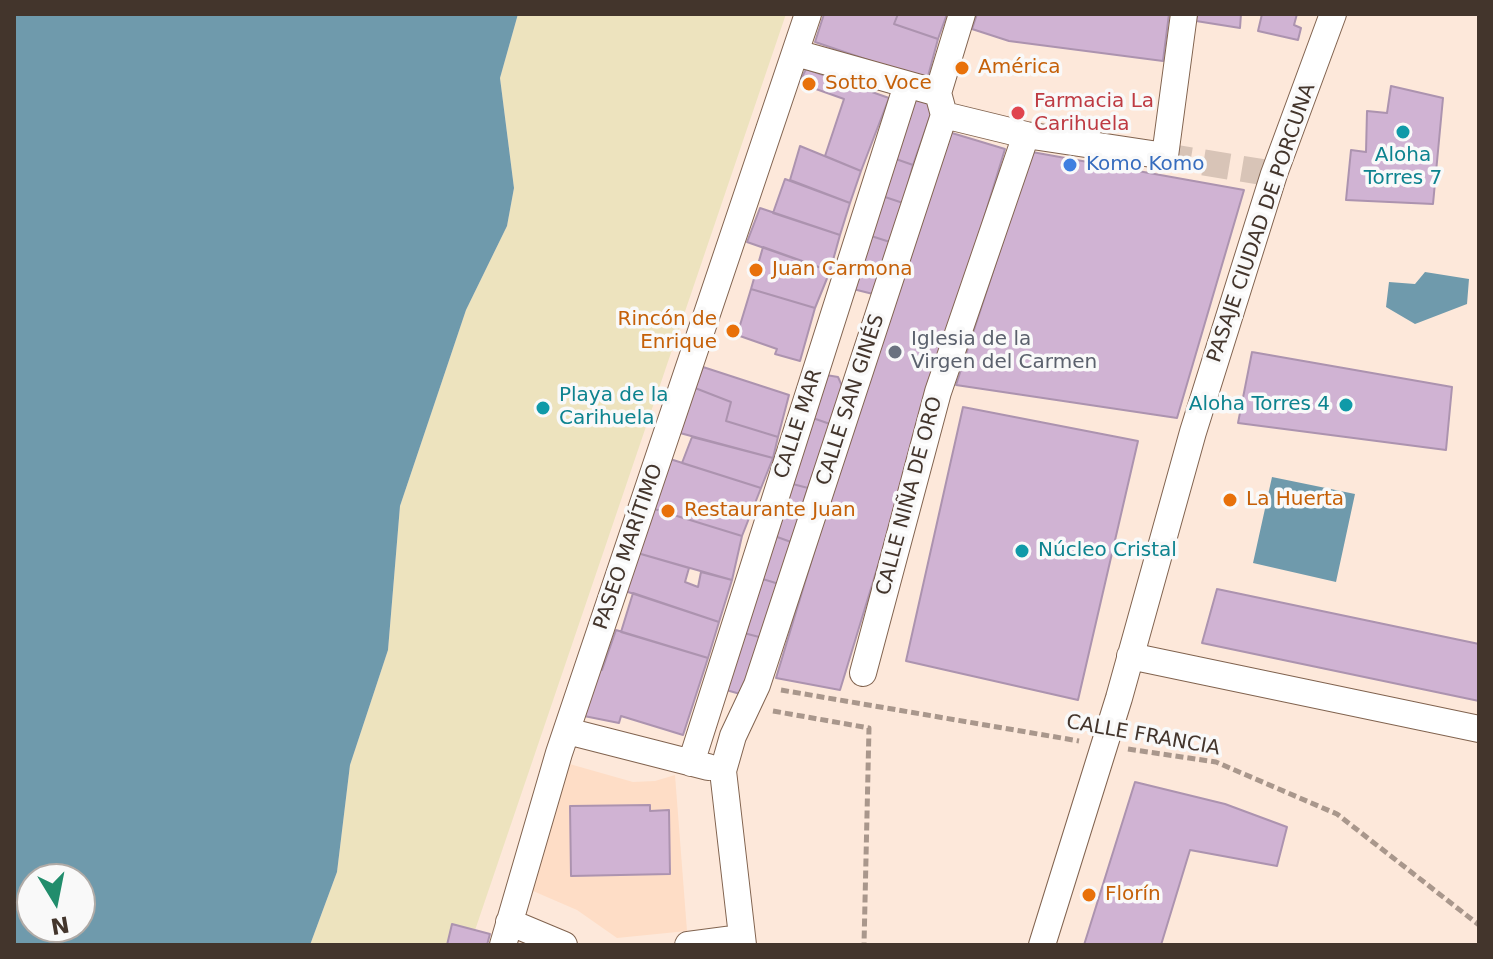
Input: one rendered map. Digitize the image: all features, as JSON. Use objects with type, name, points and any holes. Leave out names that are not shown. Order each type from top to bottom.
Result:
[{"type":"street","name":"PASEO MARÍTIMO","points":[[506,934],[567,731],[808,14]]},
{"type":"street","name":"CALLE SAN GINÉS","points":[[723,771],[752,696],[941,104],[962,14]]},
{"type":"street","points":[[796,53],[907,85],[941,104],[1026,135],[1165,156],[1184,14]]},
{"type":"street","name":"PASAJE CIUDAD DE PORCUNA","points":[[1042,945],[1104,745],[1193,432],[1274,174],[1333,14]]},
{"type":"street","name":"CALLE MAR","points":[[691,763],[907,85]]},
{"type":"street","name":"CALLE NIÑA DE ORO","points":[[863,673],[938,392],[1026,135]]},
{"type":"street","points":[[1130,656],[1479,729]]},
{"type":"street","points":[[567,731],[723,771],[742,941],[688,945]]},
{"type":"street","points":[[506,934],[564,945]]},
{"type":"path","name":"CALLE FRANCIA","points":[[752,696],[1216,762],[1337,814],[1479,925]]},
{"type":"path","points":[[752,696],[869,728],[864,945]]},
{"type":"shaded area","points":[[566,763],[633,782],[655,781],[675,775],[687,931],[617,938],[577,910],[533,891]]},
{"type":"sand","name":"Playa de la Carihuela","points":[[518,14],[786,14],[470,945],[310,945],[337,872],[350,765],[388,650],[400,506],[466,310],[507,226],[514,188],[500,78]]},
{"type":"water","points":[[14,14],[518,14],[500,78],[514,188],[507,226],[466,310],[400,506],[388,650],[350,765],[337,872],[310,945],[14,945]]},
{"type":"water","points":[[1425,272],[1469,279],[1467,304],[1415,324],[1386,307],[1389,282],[1415,284]]},
{"type":"water","points":[[1272,477],[1355,494],[1336,582],[1253,563]]},
{"type":"building","points":[[824,14],[898,14],[894,24],[938,39],[927,80],[815,42]]},
{"type":"building","points":[[898,14],[947,14],[938,39],[894,24]]},
{"type":"building","points":[[977,14],[1169,14],[1163,61],[1009,41],[972,29]]},
{"type":"building","points":[[1197,14],[1241,14],[1240,28],[1196,21]]},
{"type":"building","points":[[1262,14],[1297,14],[1294,25],[1301,28],[1298,40],[1258,31]]},
{"type":"building","points":[[806,69],[889,98],[861,171],[825,156],[844,99],[799,83]]},
{"type":"building","name":"Aloha Torres 7","points":[[1391,86],[1443,98],[1433,204],[1346,200],[1351,150],[1366,152],[1367,111],[1387,113]]},
{"type":"building","points":[[915,99],[934,105],[913,165],[893,158]]},
{"type":"building","points":[[942,130],[1005,149],[840,690],[776,678]]},
{"type":"building","points":[[800,146],[861,171],[850,203],[790,180]]},
{"type":"building","points":[[1032,152],[1244,190],[1177,418],[956,385]]},
{"type":"building","points":[[893,158],[913,165],[903,203],[882,196]]},
{"type":"building","points":[[785,179],[850,203],[840,235],[773,213]]},
{"type":"building","points":[[882,196],[903,203],[890,242],[868,235]]},
{"type":"building","points":[[760,208],[840,235],[830,271],[747,242]]},
{"type":"building","points":[[868,235],[890,242],[873,294],[849,288]]},
{"type":"building","points":[[763,247],[830,271],[815,308],[751,289]]},
{"type":"building","points":[[751,289],[815,308],[800,361],[775,354],[777,349],[737,335]]},
{"type":"building","name":"Aloha Torres 4","points":[[1252,352],[1452,387],[1446,450],[1238,423]]},
{"type":"building","points":[[703,367],[789,395],[778,437],[726,421],[731,402],[695,388]]},
{"type":"building","points":[[826,375],[838,377],[842,386],[830,424],[807,416]]},
{"type":"building","points":[[695,388],[731,402],[726,421],[778,437],[773,458],[680,433]]},
{"type":"building","name":"Núcleo Cristal","points":[[963,407],[1138,441],[1078,700],[906,661]]},
{"type":"building","points":[[807,416],[830,424],[808,488],[785,482]]},
{"type":"building","points":[[692,437],[773,458],[761,488],[682,463]]},
{"type":"building","points":[[670,459],[761,488],[742,536],[651,508]]},
{"type":"building","points":[[785,482],[808,488],[801,509],[779,502]]},
{"type":"building","points":[[779,502],[801,509],[791,542],[769,534]]},
{"type":"building","points":[[651,508],[742,536],[732,580],[634,552]]},
{"type":"building","points":[[769,534],[791,542],[779,584],[756,577]]},
{"type":"building","points":[[634,552],[689,568],[685,582],[698,587],[701,572],[732,580],[719,622],[622,590]]},
{"type":"building","points":[[756,577],[779,584],[763,638],[740,632]]},
{"type":"building","name":"Núcleo Cristal","points":[[1217,589],[1479,644],[1479,701],[1202,643]]},
{"type":"building","points":[[633,593],[719,622],[708,658],[621,632]]},
{"type":"building","points":[[616,630],[708,658],[683,735],[621,716],[619,723],[579,715],[596,668],[602,670]]},
{"type":"building","points":[[740,632],[763,638],[744,695],[726,690]]},
{"type":"building","points":[[1135,782],[1225,804],[1287,827],[1277,866],[1190,850],[1161,945],[1084,945]]},
{"type":"building","points":[[650,805],[650,811],[669,810],[670,874],[571,876],[570,806]]},
{"type":"building","points":[[452,924],[490,934],[487,945],[447,945]]},
{"type":"tunnel","points":[[1165,156],[1274,174]]},
{"type":"place","name":"América","points":[[962,68]]},
{"type":"place","name":"Sotto Voce","points":[[809,84]]},
{"type":"place","name":"Farmacia La Carihuela","points":[[1018,113]]},
{"type":"place","name":"Aloha Torres 7","points":[[1403,132]]},
{"type":"place","name":"Komo Komo","points":[[1070,165]]},
{"type":"place","name":"Juan Carmona","points":[[756,270]]},
{"type":"place","name":"Rincón de Enrique","points":[[733,331]]},
{"type":"place","name":"Iglesia de la Virgen del Carmen","points":[[895,352]]},
{"type":"place","name":"Aloha Torres 4","points":[[1346,405]]},
{"type":"place","name":"Playa de la Carihuela","points":[[543,408]]},
{"type":"place","name":"La Huerta","points":[[1230,500]]},
{"type":"place","name":"Restaurante Juan","points":[[668,511]]},
{"type":"place","name":"Núcleo Cristal","points":[[1022,551]]},
{"type":"place","name":"Florín","points":[[1089,895]]}]
